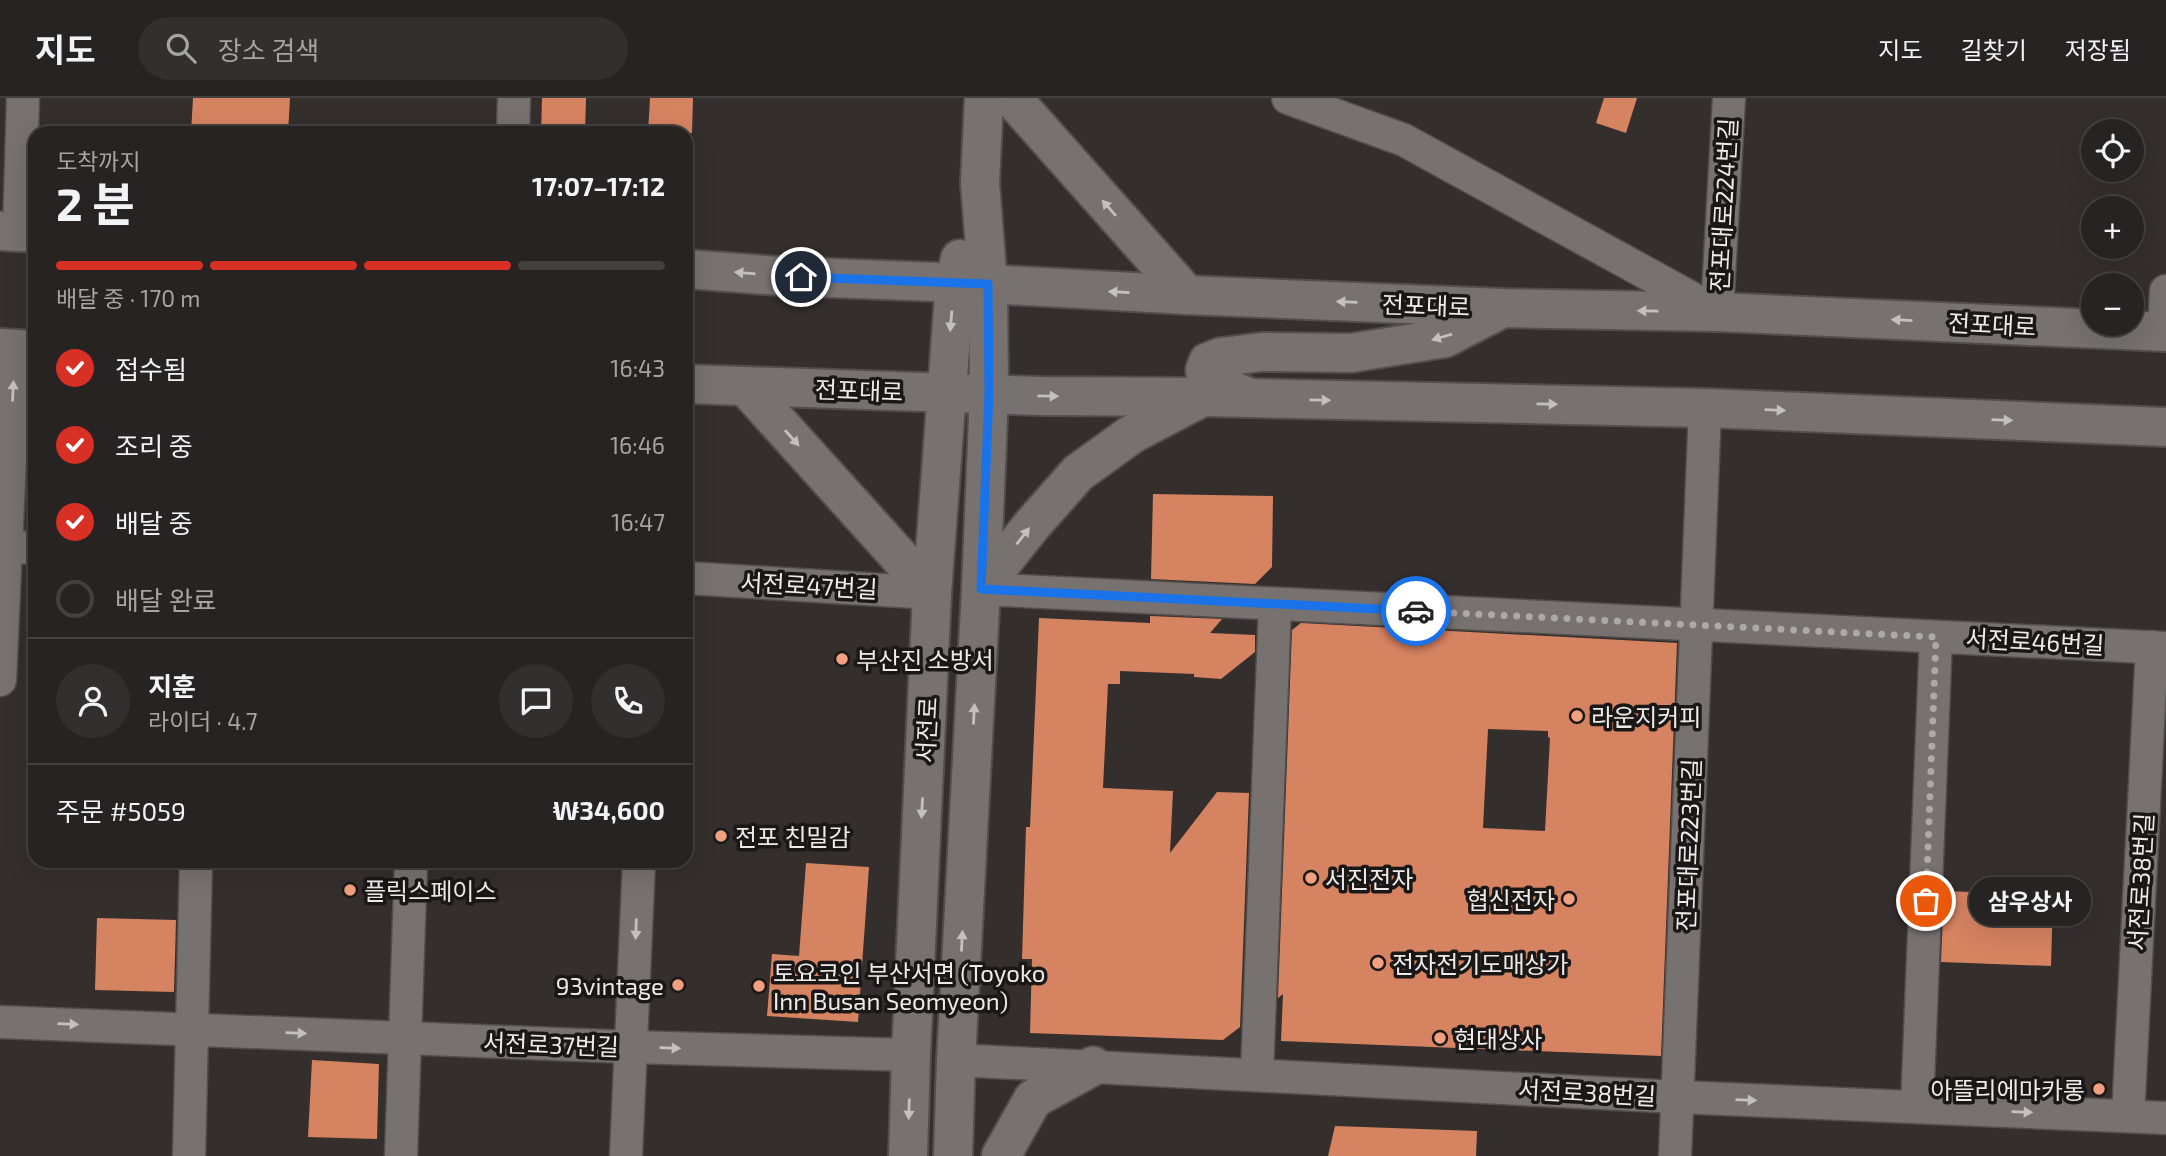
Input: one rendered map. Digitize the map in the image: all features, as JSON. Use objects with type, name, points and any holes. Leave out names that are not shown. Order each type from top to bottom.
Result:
[{"type":"main road","name":"서전로","points":[[908,1156],[932,593],[945,393],[971,283],[984,98]]},
{"type":"main road","points":[[1012,98],[1187,296]]},
{"type":"main road","name":"전포대로","points":[[693,268],[856,280],[971,283],[1187,296],[1503,308],[1717,312],[2165,332]]},
{"type":"main road","name":"서전로","points":[[953,1156],[989,393],[971,283]]},
{"type":"main road","points":[[1252,398],[1208,380],[1205,370],[1208,362],[1220,357],[1262,352],[1351,353],[1446,338],[1503,308]]},
{"type":"main road","name":"전포대로","points":[[693,384],[1041,396],[1705,408],[2166,427]]},
{"type":"main road","points":[[746,387],[932,593]]},
{"type":"main road","points":[[981,589],[1078,473],[1132,434],[1204,397]]},
{"type":"main road","points":[[1001,1156],[1033,1099],[1093,1066]]},
{"type":"street","points":[[18,232],[23,98]]},
{"type":"street","points":[[513,126],[514,98]]},
{"type":"street","points":[[1289,98],[1404,140],[1717,312]]},
{"type":"street","name":"전포대로224번길","points":[[1717,312],[1729,98]]},
{"type":"street","points":[[2165,332],[2166,291]]},
{"type":"street","points":[[0,680],[14,547],[17,349]]},
{"type":"street","name":"전포대로223번길","points":[[1675,1156],[1705,408]]},
{"type":"street","name":"서전로47번길","points":[[693,578],[932,593]]},
{"type":"street","name":"서전로46번길","points":[[981,589],[2159,647]]},
{"type":"street","points":[[1257,1074],[1275,605]]},
{"type":"street","points":[[1917,1107],[1936,637]]},
{"type":"street","name":"서전로38번길","points":[[2128,1116],[2159,647]]},
{"type":"street","points":[[189,1156],[196,868]]},
{"type":"street","points":[[401,1156],[411,868]]},
{"type":"street","points":[[626,1156],[639,868]]},
{"type":"street","name":"서전로37번길","points":[[0,1021],[631,1047],[911,1055]]},
{"type":"street","name":"서전로38번길","points":[[956,1060],[1678,1097],[2166,1118]]},
{"type":"building","points":[[193,98],[290,98],[288,126],[191,126]]},
{"type":"building","points":[[542,98],[586,98],[585,126],[541,126]]},
{"type":"building","points":[[650,98],[693,98],[692,126],[648,126]]},
{"type":"building","points":[[1604,98],[1637,98],[1626,133],[1596,123]]},
{"type":"building","points":[[1153,494],[1273,496],[1272,567],[1255,584],[1151,579]]},
{"type":"building","points":[[1150,616],[1222,619],[1210,633],[1255,635],[1255,652],[1221,679],[1194,677],[1194,674],[1120,671],[1120,684],[1108,684],[1103,788],[1173,791],[1170,853],[1217,792],[1249,793],[1240,1027],[1223,1040],[1030,1033],[1032,959],[1022,959],[1026,827],[1030,827],[1039,618],[1150,623]]},
{"type":"building","points":[[1301,623],[1677,643],[1661,1056],[1281,1041],[1283,994],[1278,998],[1292,630]],"holes":[[[1488,729],[1548,731],[1550,738],[1545,831],[1483,828]]]},
{"type":"building","points":[[806,863],[869,867],[858,1022],[767,1016],[772,954],[799,956]]},
{"type":"building","points":[[1944,891],[2053,895],[2051,966],[1941,962]]},
{"type":"building","points":[[97,918],[176,920],[174,992],[95,990]]},
{"type":"building","points":[[312,1060],[379,1064],[377,1139],[308,1137]]},
{"type":"building","points":[[1335,1126],[1477,1131],[1476,1156],[1328,1156]]},
{"type":"way so far","points":[[1416,611],[1936,637],[1926,901]]},
{"type":"place","name":"부산진 소방서","points":[[842,659]]},
{"type":"place","name":"라운지커피","points":[[1577,716]]},
{"type":"place","name":"전포 친밀감","points":[[721,836]]},
{"type":"place","name":"서진전자","points":[[1311,878]]},
{"type":"place","name":"플릭스페이스","points":[[350,890]]},
{"type":"place","name":"협신전자","points":[[1569,899]]},
{"type":"place","name":"삼우상사","points":[[1926,901]]},
{"type":"place","name":"전자전기도매상가","points":[[1378,963]]},
{"type":"place","name":"93vintage","points":[[678,985]]},
{"type":"place","name":"토요코인 부산서면 (Toyoko Inn Busan Seomyeon)","points":[[759,986]]},
{"type":"place","name":"현대상사","points":[[1440,1038]]},
{"type":"place","name":"아뜰리에마카롱","points":[[2099,1089]]},
{"type":"route","points":[[801,277],[988,284],[989,393],[981,589],[1416,611]]}]
